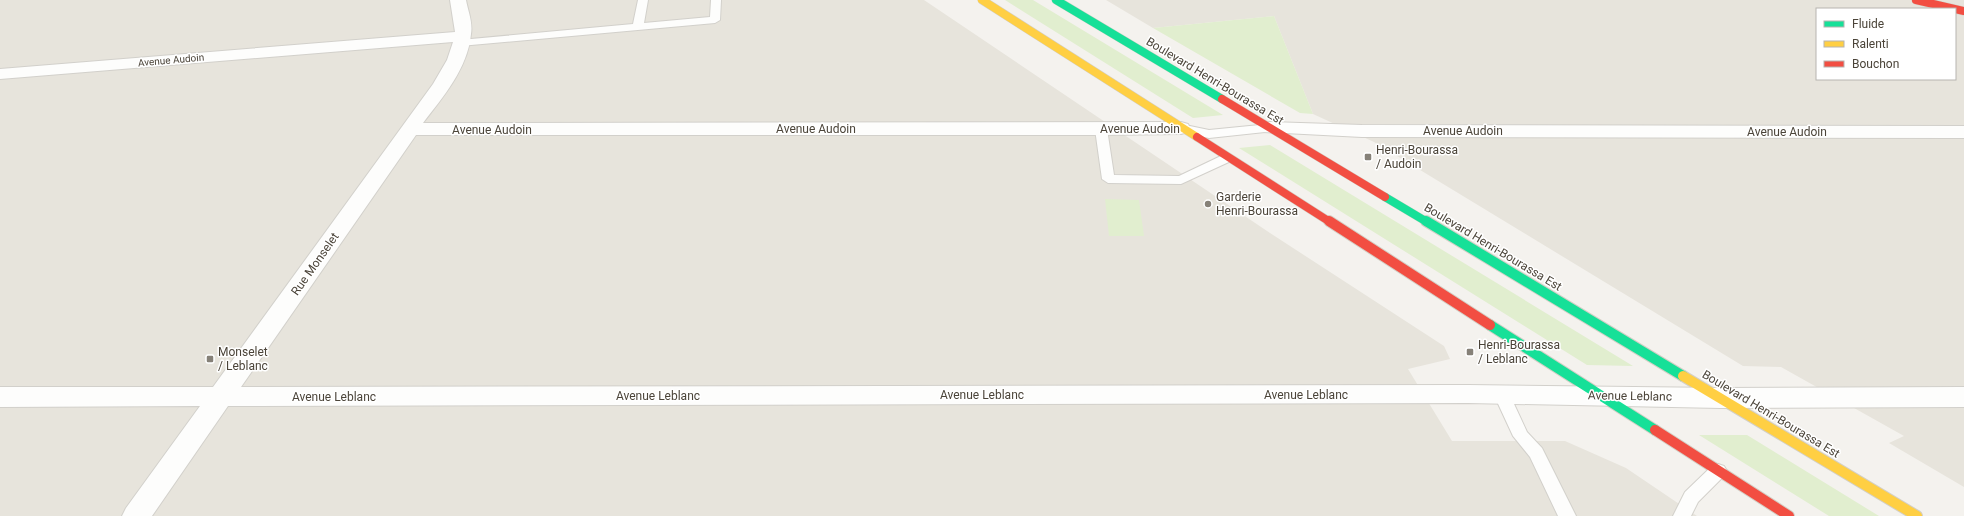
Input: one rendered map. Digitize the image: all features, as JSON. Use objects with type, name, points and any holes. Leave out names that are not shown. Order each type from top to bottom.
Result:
[{"type":"main road","points":[[982,0],[1789,516]]},
{"type":"main road","name":"Boulevard Henri-Bourassa Est","points":[[1056,0],[1917,516]]},
{"type":"main road","points":[[1916,0],[1951,8]]},
{"type":"street","name":"Rue Monselet","points":[[136,516],[449,72],[458,53],[461,39],[458,0]]},
{"type":"street","name":"Avenue Audoin","points":[[0,74],[461,39]]},
{"type":"street","name":"Avenue Audoin","points":[[410,129],[1181,128]]},
{"type":"street","name":"Avenue Audoin","points":[[1270,128],[1362,131],[1964,132]]},
{"type":"street","name":"Avenue Leblanc","points":[[0,397],[1502,395],[1721,398],[1964,397]]},
{"type":"lane","points":[[638,27],[643,0]]},
{"type":"lane","points":[[461,39],[638,27],[715,20],[716,0]]},
{"type":"lane","name":"Avenue Audoin","points":[[1181,128],[1209,134],[1270,128]]},
{"type":"lane","points":[[1101,129],[1108,179],[1181,180],[1227,158]]},
{"type":"lane","points":[[1502,395],[1521,436],[1536,453],[1567,516]]},
{"type":"lane","points":[[1682,516],[1691,498],[1718,471]]},
{"type":"shaded area","points":[[0,0],[924,0],[1270,233],[1444,346],[1450,359],[1408,369],[1452,441],[1565,441],[1626,468],[1697,516],[0,516]]},
{"type":"shaded area","points":[[1106,0],[1964,0],[1964,487],[1889,443],[1904,436],[1781,367],[1743,366],[1374,142],[1313,114],[1274,16],[1153,28]]},
{"type":"green space","points":[[1005,0],[1033,0],[1223,115],[1193,118]]},
{"type":"green space","points":[[1274,16],[1313,114],[1300,113],[1153,28]]},
{"type":"green space","points":[[1270,145],[1633,366],[1587,365],[1239,148]]},
{"type":"green space","points":[[1105,199],[1139,200],[1144,236],[1109,236]]},
{"type":"green space","points":[[1699,435],[1747,435],[1879,516],[1829,516]]},
{"type":"traffic: fast","points":[[1056,0],[1222,99]]},
{"type":"traffic: fast","points":[[1385,197],[1683,376]]},
{"type":"traffic: fast","points":[[1490,325],[1655,430]]},
{"type":"traffic: slow","points":[[982,0],[1197,137]]},
{"type":"traffic: slow","points":[[1683,376],[1917,516]]},
{"type":"traffic: jam","points":[[1916,0],[1951,8]]},
{"type":"traffic: jam","points":[[1956,9],[1964,11]]},
{"type":"traffic: jam","points":[[1222,99],[1385,197]]},
{"type":"traffic: jam","points":[[1197,137],[1490,325]]},
{"type":"traffic: jam","points":[[1655,430],[1789,516]]},
{"type":"place","name":"Henri-Bourassa / Audoin","points":[[1368,157]]},
{"type":"place","name":"Garderie Henri-Bourassa","points":[[1208,204]]},
{"type":"place","name":"Henri-Bourassa / Leblanc","points":[[1470,352]]},
{"type":"place","name":"Monselet / Leblanc","points":[[210,359]]}]
